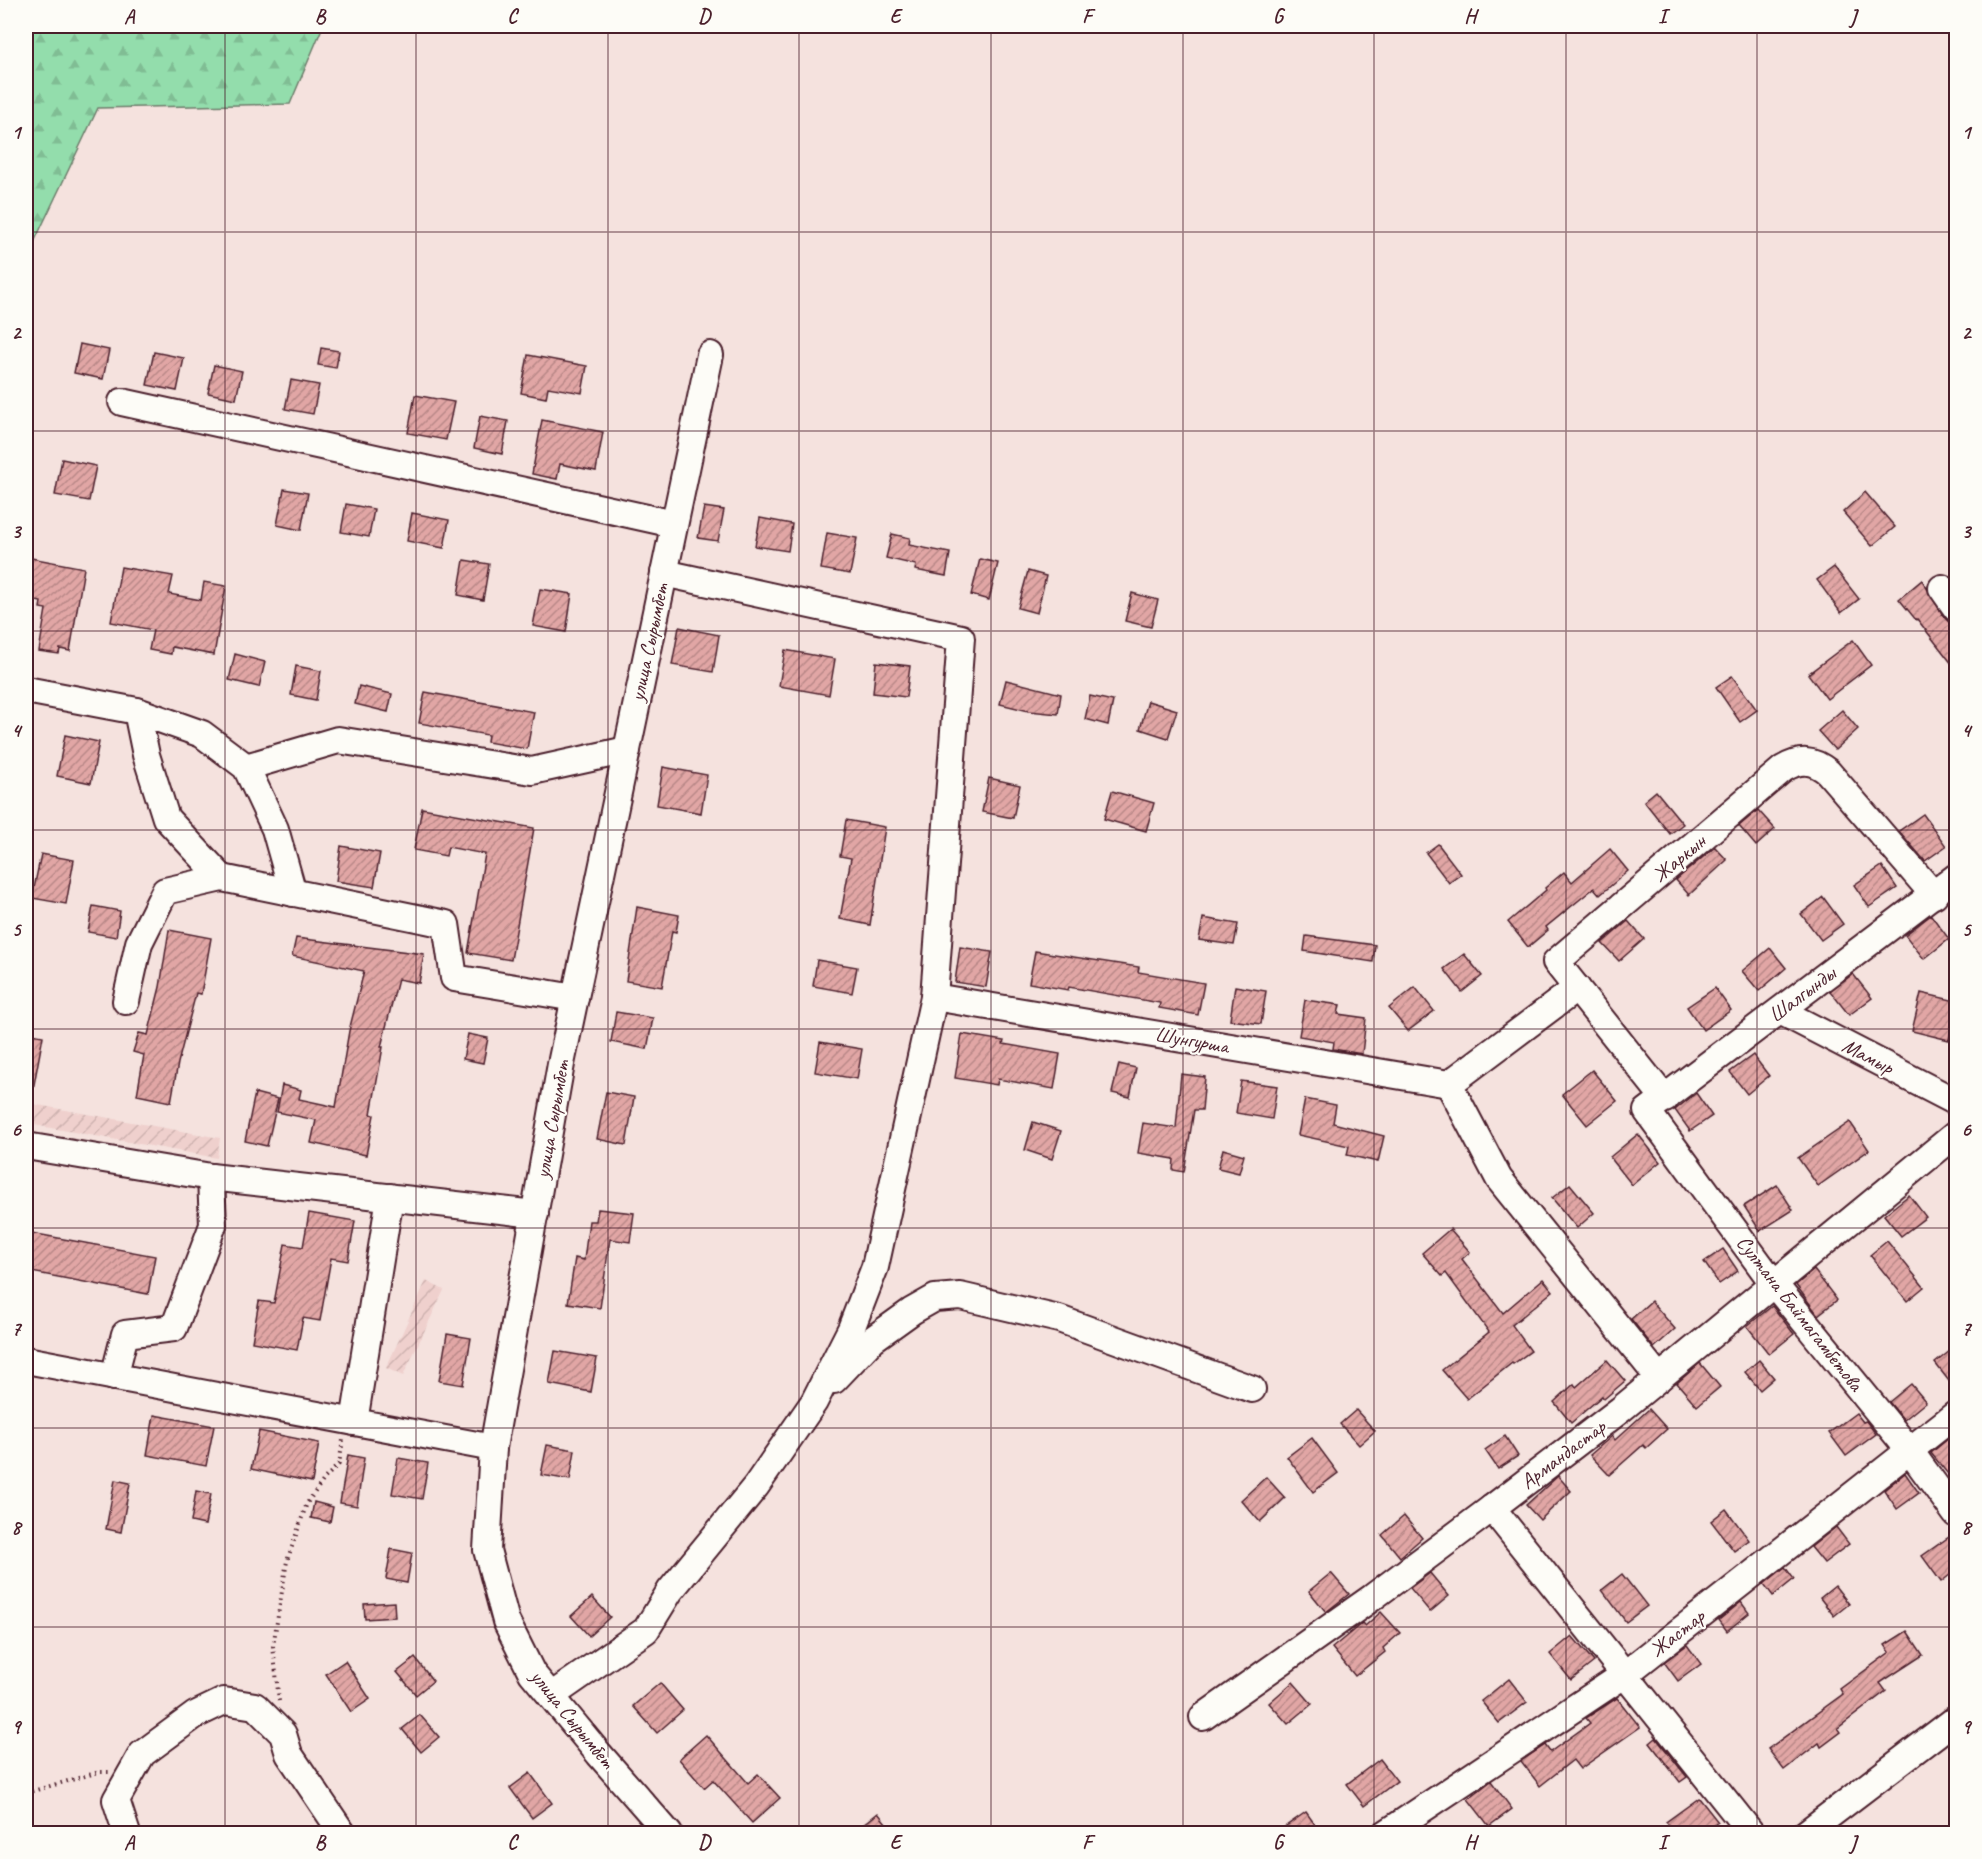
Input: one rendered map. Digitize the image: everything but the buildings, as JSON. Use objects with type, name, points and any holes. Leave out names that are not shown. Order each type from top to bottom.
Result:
[{"type":"street","name":"улица Сырымбет","points":[[669,1833],[532,1673],[506,1621],[487,1550],[493,1448],[561,1064],[710,355]]},
{"type":"street","points":[[122,402],[674,524]]},
{"type":"street","points":[[551,1696],[645,1630],[670,1592],[756,1486],[814,1402],[851,1329],[875,1267],[934,996],[961,638],[664,573]]},
{"type":"street","points":[[26,690],[137,711],[202,734],[246,767],[275,829],[293,893]]},
{"type":"street","points":[[137,711],[146,755],[166,818],[222,878]]},
{"type":"street","points":[[246,767],[338,740],[532,771],[627,750]]},
{"type":"street","name":"Жаркын","points":[[1556,962],[1783,769],[1805,760],[1818,764],[1828,772],[1934,895]]},
{"type":"street","name":"Шалгынды","points":[[1656,1105],[1956,877]]},
{"type":"street","points":[[126,1001],[139,943],[165,891],[222,878],[446,924],[454,978],[575,998]]},
{"type":"street","name":"Султана Баймагамбетова","points":[[1556,962],[1577,988],[1774,1284],[1910,1451],[1956,1514]]},
{"type":"street","points":[[1577,988],[1449,1084],[1499,1179],[1659,1378]]},
{"type":"street","name":"Шунгурша","points":[[934,996],[1449,1084]]},
{"type":"street","name":"Мамыр","points":[[1780,1011],[1956,1102]]},
{"type":"street","name":"Армандастар","points":[[1203,1718],[1373,1597],[1492,1508],[1659,1378],[1956,1134]]},
{"type":"street","points":[[26,1146],[211,1177],[535,1214]]},
{"type":"street","points":[[114,1377],[125,1334],[174,1328],[213,1225],[211,1177]]},
{"type":"street","points":[[351,1421],[390,1197]]},
{"type":"street","points":[[814,1402],[873,1339],[935,1298],[960,1296],[1059,1319],[1252,1389]]},
{"type":"street","points":[[26,1360],[493,1448]]},
{"type":"street","name":"Жастар","points":[[1385,1833],[1624,1675],[1956,1414]]},
{"type":"street","points":[[1492,1508],[1752,1833]]},
{"type":"street","points":[[127,1833],[116,1800],[142,1754],[195,1715],[224,1701],[255,1706],[283,1734],[289,1754],[343,1833]]},
{"type":"street","points":[[1817,1830],[1956,1719]]},
{"type":"path","points":[[283,1734],[273,1646],[287,1561],[307,1503],[325,1478],[339,1464],[351,1421]]},
{"type":"path","points":[[26,1793],[99,1772],[131,1772]]},
{"type":"shaded area","points":[[32,1104],[220,1138],[217,1158],[29,1124]]},
{"type":"shaded area","points":[[426,1281],[444,1290],[403,1376],[386,1368]]},
{"type":"green space","points":[[26,26],[323,26],[290,104],[98,108],[26,259]]}]
